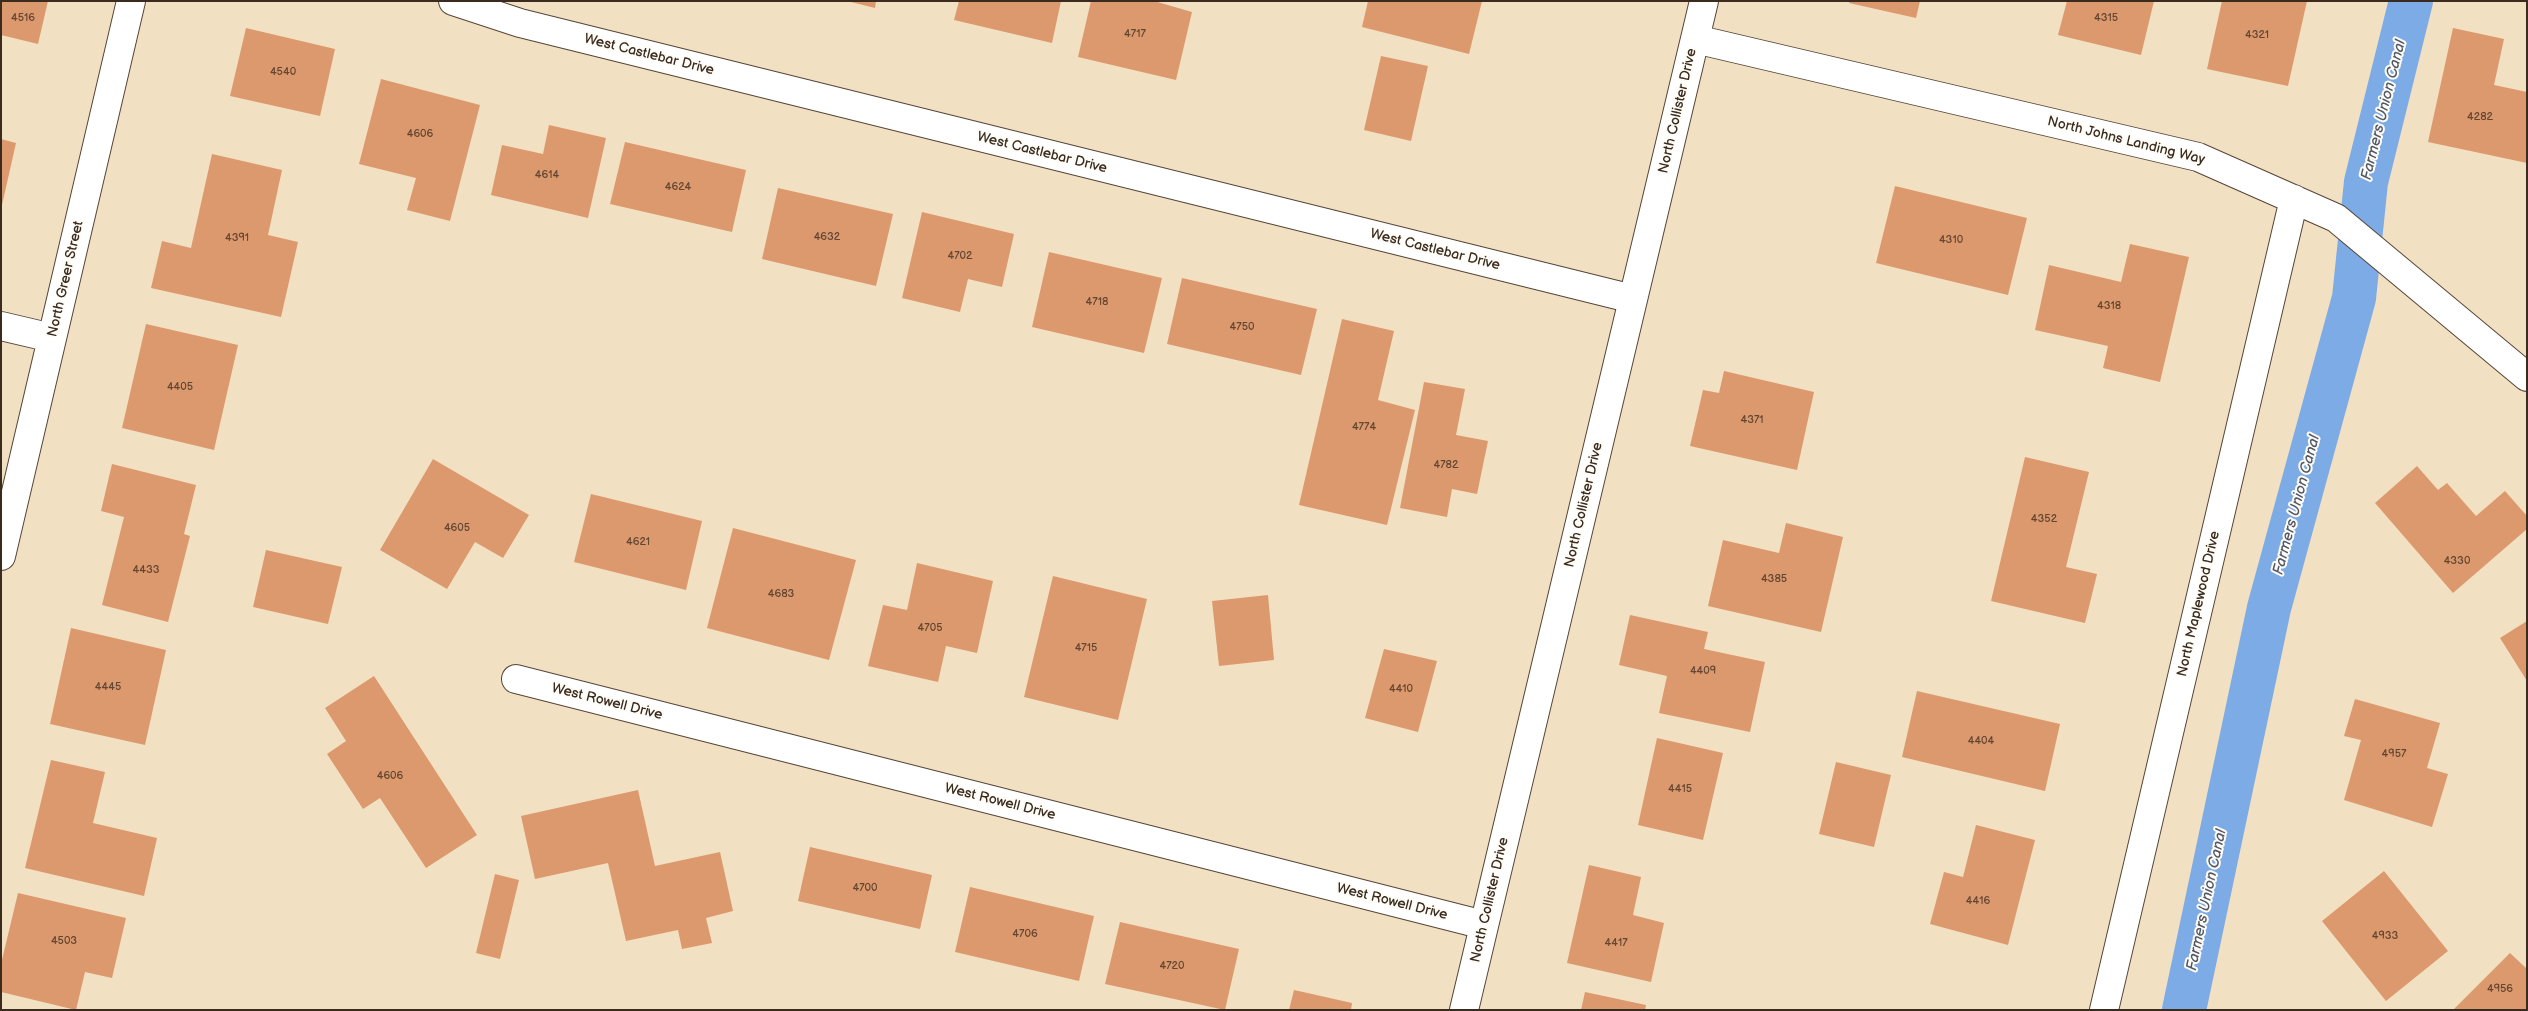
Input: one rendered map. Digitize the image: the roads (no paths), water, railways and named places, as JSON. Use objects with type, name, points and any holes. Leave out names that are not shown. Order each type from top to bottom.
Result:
[{"type":"street","name":"North Greer Street","points":[[1,556],[131,1]]},
{"type":"street","name":"West Castlebar Drive","points":[[453,1],[520,23],[1633,299]]},
{"type":"street","name":"North Collister Drive","points":[[1464,1010],[1704,1]]},
{"type":"street","name":"North Johns Landing Way","points":[[1695,39],[2198,157],[2336,218],[2388,259],[2527,376]]},
{"type":"street","name":"North Maplewood Drive","points":[[2104,1010],[2294,199]]},
{"type":"street","points":[[1,326],[52,338]]},
{"type":"street","name":"West Rowell Drive","points":[[516,679],[1484,925]]},
{"type":"waterway","name":"Farmers Union Canal","points":[[2184,1010],[2269,608],[2354,298],[2366,182],[2411,1]]}]
